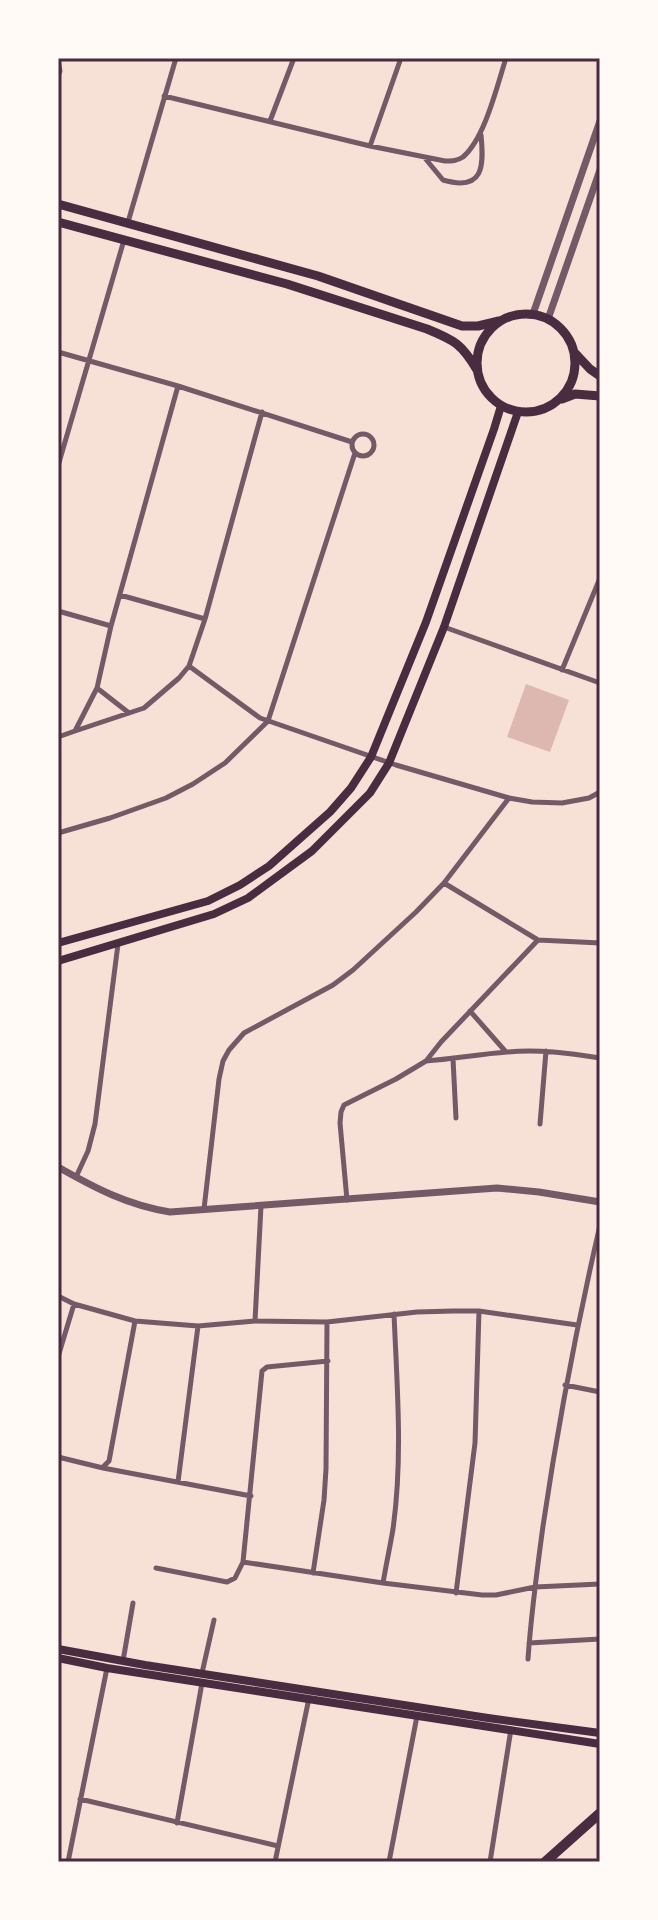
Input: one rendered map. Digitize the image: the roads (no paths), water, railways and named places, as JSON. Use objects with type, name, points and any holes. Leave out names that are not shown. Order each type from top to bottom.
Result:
[{"type":"highway","points":[[58,204],[318,276],[462,326],[478,326],[516,314],[533,314],[548,319],[562,329],[574,352],[574,375],[559,400]]},
{"type":"highway","points":[[58,222],[287,284],[449,338],[465,350],[493,400],[518,412],[540,411],[575,394],[600,396]]},
{"type":"highway","points":[[477,370],[481,342],[499,321]]},
{"type":"highway","points":[[574,352],[600,376]]},
{"type":"highway","points":[[545,1862],[597,1816]]},
{"type":"main road","points":[[58,943],[208,901],[240,885],[269,866],[330,812],[351,788],[371,757],[426,622],[501,406]]},
{"type":"main road","points":[[58,961],[214,914],[248,898],[312,851],[370,793],[389,763],[444,627],[518,412]]},
{"type":"main road","points":[[494,429],[505,428],[510,434]]},
{"type":"main road","points":[[58,1649],[108,1664],[122,1662],[202,1678]]},
{"type":"main road","points":[[58,1658],[512,1725],[544,1725],[600,1733]]},
{"type":"main road","points":[[512,1725],[543,1735],[600,1744]]},
{"type":"main road","points":[[543,1735],[544,1725]]},
{"type":"street","points":[[128,222],[176,58]]},
{"type":"street","points":[[270,121],[294,58]]},
{"type":"street","points":[[370,146],[401,58]]},
{"type":"street","points":[[164,96],[370,146],[454,161],[462,157],[481,134],[506,58]]},
{"type":"street","points":[[58,61],[58,77]]},
{"type":"street","points":[[533,314],[600,121]]},
{"type":"street","points":[[424,157],[443,180],[462,184],[481,171],[481,134]]},
{"type":"street","points":[[548,319],[600,170]]},
{"type":"street","points":[[58,466],[61,443],[124,240]]},
{"type":"street","points":[[542,287],[548,293],[557,294]]},
{"type":"street","points":[[58,352],[178,386],[352,442]]},
{"type":"street","points":[[75,731],[97,688],[111,626],[178,386]]},
{"type":"street","points":[[58,737],[144,708],[189,666],[262,412]]},
{"type":"street","points":[[361,433],[373,439],[373,448],[368,455],[358,455],[352,450],[352,442],[361,433]]},
{"type":"street","points":[[58,833],[166,798],[193,784],[225,763],[268,721],[355,453]]},
{"type":"street","points":[[562,670],[600,578]]},
{"type":"street","points":[[120,595],[205,619]]},
{"type":"street","points":[[58,611],[111,626]]},
{"type":"street","points":[[444,627],[600,683]]},
{"type":"street","points":[[189,666],[251,713],[389,763],[532,802],[562,803],[589,798],[600,792]]},
{"type":"street","points":[[97,688],[130,714]]},
{"type":"street","points":[[204,1209],[219,1079],[229,1050],[244,1033],[333,985],[353,970],[444,883],[509,798]]},
{"type":"street","points":[[444,883],[538,940],[600,943]]},
{"type":"street","points":[[347,1200],[340,1123],[344,1105],[426,1061],[538,940]]},
{"type":"street","points":[[76,1177],[88,1151],[95,1124],[118,944]]},
{"type":"street","points":[[470,1011],[506,1052]]},
{"type":"street","points":[[426,1061],[546,1051],[600,1058]]},
{"type":"street","points":[[540,1124],[546,1051]]},
{"type":"street","points":[[453,1059],[456,1118]]},
{"type":"street","points":[[58,1167],[94,1188],[145,1208],[170,1212],[497,1188],[600,1202]]},
{"type":"street","points":[[255,1321],[261,1206]]},
{"type":"street","points":[[528,1659],[556,1436],[600,1225]]},
{"type":"street","points":[[58,1296],[74,1304],[135,1321],[198,1326],[255,1321],[327,1322],[417,1312],[479,1311],[577,1325]]},
{"type":"street","points":[[58,1357],[74,1304]]},
{"type":"street","points":[[456,1593],[475,1443],[479,1311]]},
{"type":"street","points":[[383,1583],[397,1484],[394,1314]]},
{"type":"street","points":[[103,1468],[109,1461],[135,1321]]},
{"type":"street","points":[[313,1573],[326,1469],[327,1322]]},
{"type":"street","points":[[178,1482],[198,1326]]},
{"type":"street","points":[[156,1568],[227,1582],[235,1578],[243,1562],[262,1374],[267,1367],[328,1361]]},
{"type":"street","points":[[565,1385],[600,1392]]},
{"type":"street","points":[[58,1457],[251,1496]]},
{"type":"street","points":[[243,1562],[456,1593],[496,1595],[535,1587],[600,1584]]},
{"type":"street","points":[[122,1662],[133,1603]]},
{"type":"street","points":[[177,1823],[214,1620]]},
{"type":"street","points":[[529,1643],[600,1639]]},
{"type":"street","points":[[68,1862],[108,1664]]},
{"type":"street","points":[[275,1862],[310,1695]]},
{"type":"street","points":[[389,1862],[418,1711]]},
{"type":"street","points":[[490,1862],[512,1725]]},
{"type":"street","points":[[80,1799],[278,1846]]}]
